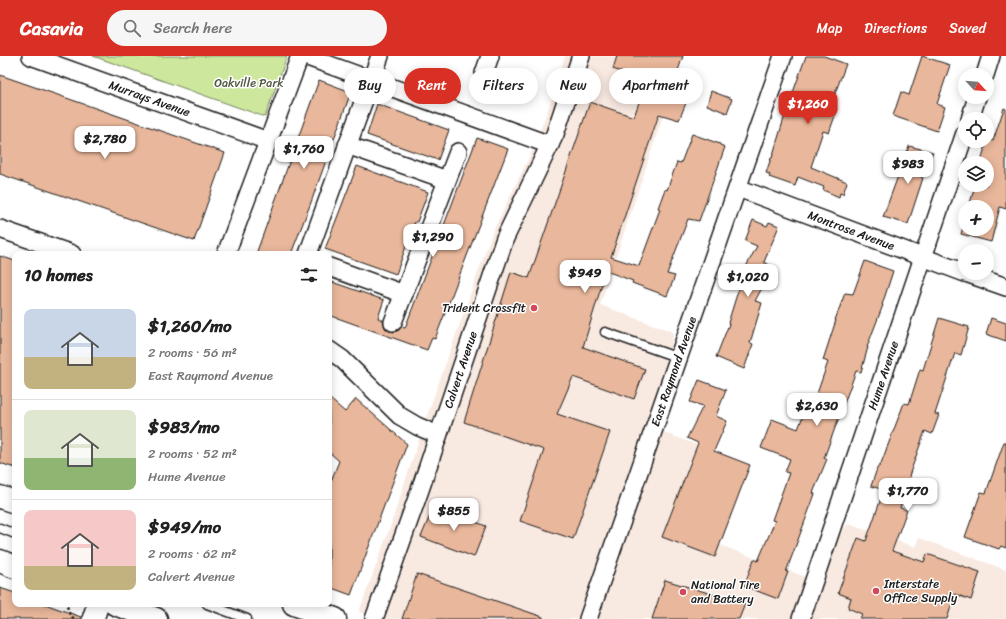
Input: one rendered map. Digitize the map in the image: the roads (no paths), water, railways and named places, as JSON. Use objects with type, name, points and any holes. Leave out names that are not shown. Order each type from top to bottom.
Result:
[{"type":"highway","points":[[0,497],[12,501]]},
{"type":"highway","points":[[0,561],[12,566]]},
{"type":"highway","points":[[124,607],[156,619]]},
{"type":"highway","points":[[302,607],[336,619]]},
{"type":"street","name":"Murrays Avenue","points":[[31,56],[268,141]]},
{"type":"street","points":[[227,251],[300,56]]},
{"type":"street","points":[[305,56],[344,70]]},
{"type":"street","points":[[376,68],[380,56]]},
{"type":"street","points":[[486,68],[490,56]]},
{"type":"street","name":"Calvert Avenue","points":[[374,619],[505,238],[550,145],[581,56]]},
{"type":"street","name":"East Raymond Avenue","points":[[588,619],[783,56]]},
{"type":"street","points":[[987,68],[991,56]]},
{"type":"street","points":[[396,89],[550,145]]},
{"type":"street","points":[[309,251],[363,104]]},
{"type":"street","points":[[348,145],[447,180]]},
{"type":"street","name":"Hume Avenue","points":[[801,619],[960,148]]},
{"type":"street","points":[[393,322],[458,152]]},
{"type":"street","name":"Montrose Avenue","points":[[738,188],[958,270]]},
{"type":"street","points":[[0,229],[63,251]]},
{"type":"street","points":[[332,268],[404,294]]},
{"type":"street","name":"Montrose Avenue","points":[[984,280],[1006,288]]},
{"type":"street","points":[[332,352],[342,359],[400,416],[417,426],[438,435]]},
{"type":"street","points":[[92,619],[97,607]]},
{"type":"lane","points":[[604,332],[678,358]]},
{"type":"lane","points":[[0,528],[12,533]]},
{"type":"lane","points":[[215,607],[247,619]]},
{"type":"place","name":"Trident Crossfit","points":[[534,308]]},
{"type":"place","name":"Interstate Office Supply","points":[[876,591]]},
{"type":"place","name":"National Tire and Battery","points":[[683,592]]},
{"type":"park label","name":"Oakville Park","points":[[249,83]]}]
